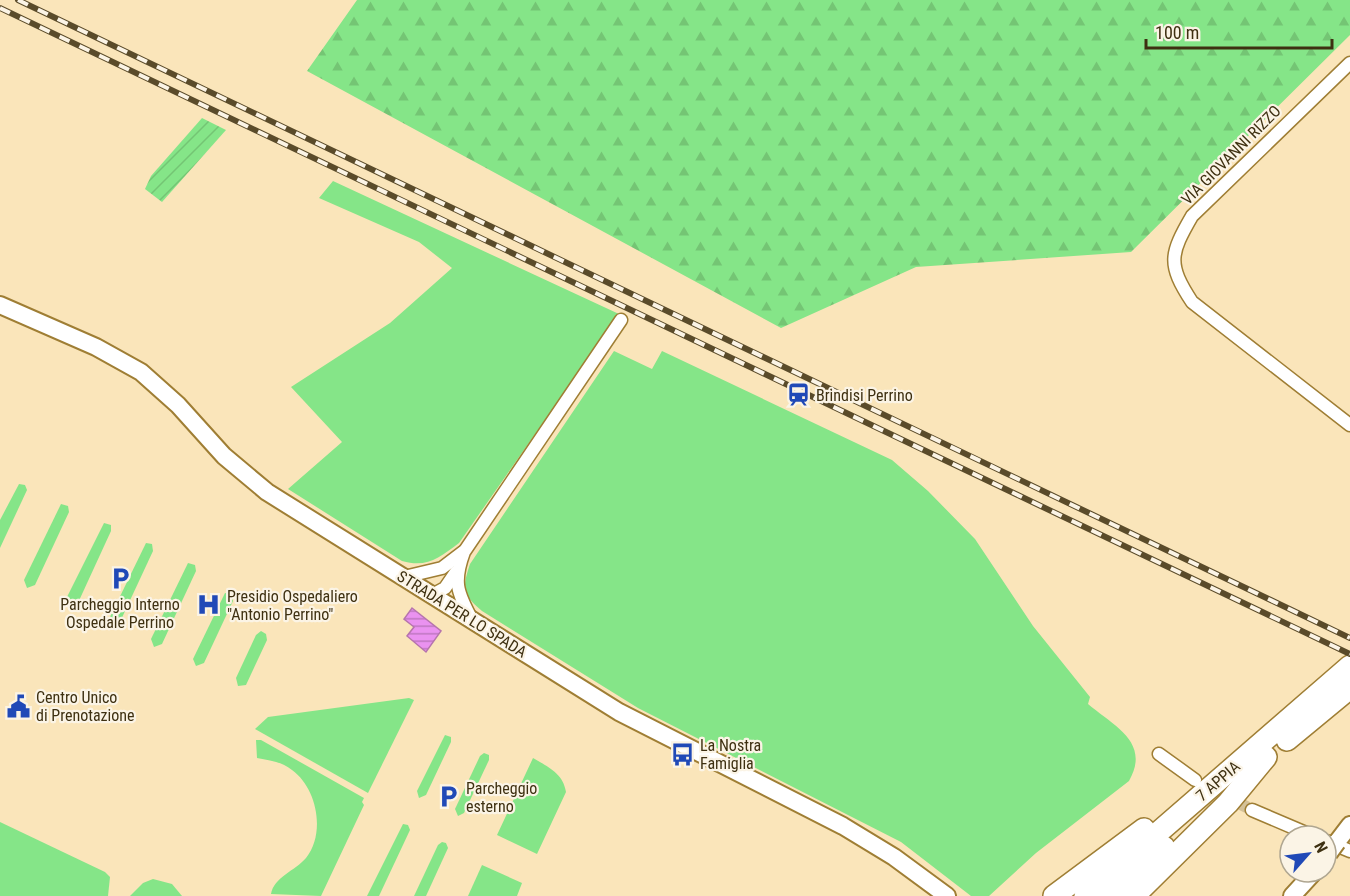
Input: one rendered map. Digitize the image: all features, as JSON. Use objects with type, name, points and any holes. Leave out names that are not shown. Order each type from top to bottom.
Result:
[{"type":"highway","points":[[1108,896],[1348,675]]},
{"type":"highway","points":[[1054,896],[1072,880],[1157,819],[1209,775],[1261,753]]},
{"type":"highway","points":[[1134,896],[1228,803],[1261,753]]},
{"type":"highway","name":"7 APPIA","points":[[1085,896],[1261,753]]},
{"type":"street","name":"VIA GIOVANNI RIZZO","points":[[1350,63],[1192,216],[1175,245],[1176,278],[1192,302],[1350,425]]},
{"type":"street","name":"STRADA PER LO SPADA","points":[[0,305],[96,347],[141,372],[171,399],[244,475],[619,712],[843,826],[894,857],[947,896]]},
{"type":"street","points":[[432,595],[445,588],[456,572],[464,552],[621,320]]},
{"type":"street","points":[[404,578],[442,568],[464,552]]},
{"type":"street","points":[[432,595],[442,568]]},
{"type":"street","points":[[456,572],[461,601],[472,620]]},
{"type":"street","points":[[1159,754],[1195,780]]},
{"type":"street","points":[[1252,810],[1285,824]]},
{"type":"street","points":[[1338,843],[1350,825]]},
{"type":"street","points":[[1292,896],[1303,884]]},
{"type":"green space","points":[[357,0],[1350,0],[1350,35],[1131,252],[916,267],[781,328],[307,71]]},
{"type":"green space","points":[[202,118],[226,130],[162,202],[145,189],[151,176]]},
{"type":"green space","points":[[333,181],[619,314],[459,543],[439,557],[426,562],[402,561],[288,489],[342,442],[291,387],[390,323],[452,268],[419,242],[319,198]]},
{"type":"green space","points":[[614,351],[652,369],[662,351],[892,460],[928,491],[975,539],[1033,626],[1090,697],[1088,704],[1127,736],[1136,756],[1135,767],[1129,781],[1036,853],[989,896],[971,896],[901,842],[638,708],[482,611],[467,595],[465,585],[470,564]]},
{"type":"green space","points":[[19,484],[25,485],[27,490],[0,548],[0,520]]},
{"type":"green space","points":[[61,504],[68,506],[69,512],[35,585],[27,588],[24,580]]},
{"type":"green space","points":[[104,523],[111,525],[111,531],[77,605],[69,607],[66,599]]},
{"type":"green space","points":[[146,543],[152,544],[153,551],[119,624],[112,627],[109,619]]},
{"type":"green space","points":[[188,563],[195,565],[196,571],[162,644],[154,647],[151,639]]},
{"type":"green space","points":[[225,593],[231,594],[233,601],[204,663],[196,666],[193,659]]},
{"type":"green space","points":[[261,631],[266,634],[267,640],[246,685],[238,686],[236,678],[256,635]]},
{"type":"green space","points":[[409,698],[414,700],[368,793],[255,729],[268,717]]},
{"type":"green space","points":[[445,735],[451,737],[451,742],[426,795],[419,798],[417,791]]},
{"type":"green space","points":[[256,740],[261,740],[364,798],[362,802],[364,805],[321,896],[271,894],[276,883],[301,863],[312,848],[316,836],[316,811],[308,788],[301,778],[280,763],[257,758]]},
{"type":"green space","points":[[484,753],[489,755],[489,760],[464,813],[458,816],[455,809],[480,756]]},
{"type":"green space","points":[[533,758],[558,775],[566,792],[537,854],[497,835]]},
{"type":"green space","points":[[0,822],[105,872],[110,877],[108,896],[0,896]]},
{"type":"green space","points":[[403,824],[408,825],[410,830],[379,896],[367,896]]},
{"type":"green space","points":[[442,842],[446,843],[448,848],[426,896],[414,896],[438,845]]},
{"type":"green space","points":[[482,865],[522,883],[517,896],[468,896]]},
{"type":"green space","points":[[153,879],[172,884],[182,896],[130,896],[143,883]]},
{"type":"shaded area","points":[[412,608],[441,631],[426,652],[407,636],[414,627],[404,619]]},
{"type":"tunnel","points":[[1205,785],[1252,810]]},
{"type":"railway","points":[[18,0],[1350,638]]},
{"type":"railway","points":[[0,8],[1350,654]]},
{"type":"place","name":"Brindisi Perrino","points":[[798,395]]},
{"type":"place","name":"Parcheggio Interno Ospedale Perrino","points":[[120,579]]},
{"type":"place","name":"Presidio Ospedaliero \"Antonio Perrino\"","points":[[209,605]]},
{"type":"place","name":"Centro Unico di Prenotazione","points":[[18,706]]},
{"type":"place","name":"La Nostra Famiglia","points":[[682,754]]},
{"type":"place","name":"Parcheggio esterno","points":[[448,797]]}]
